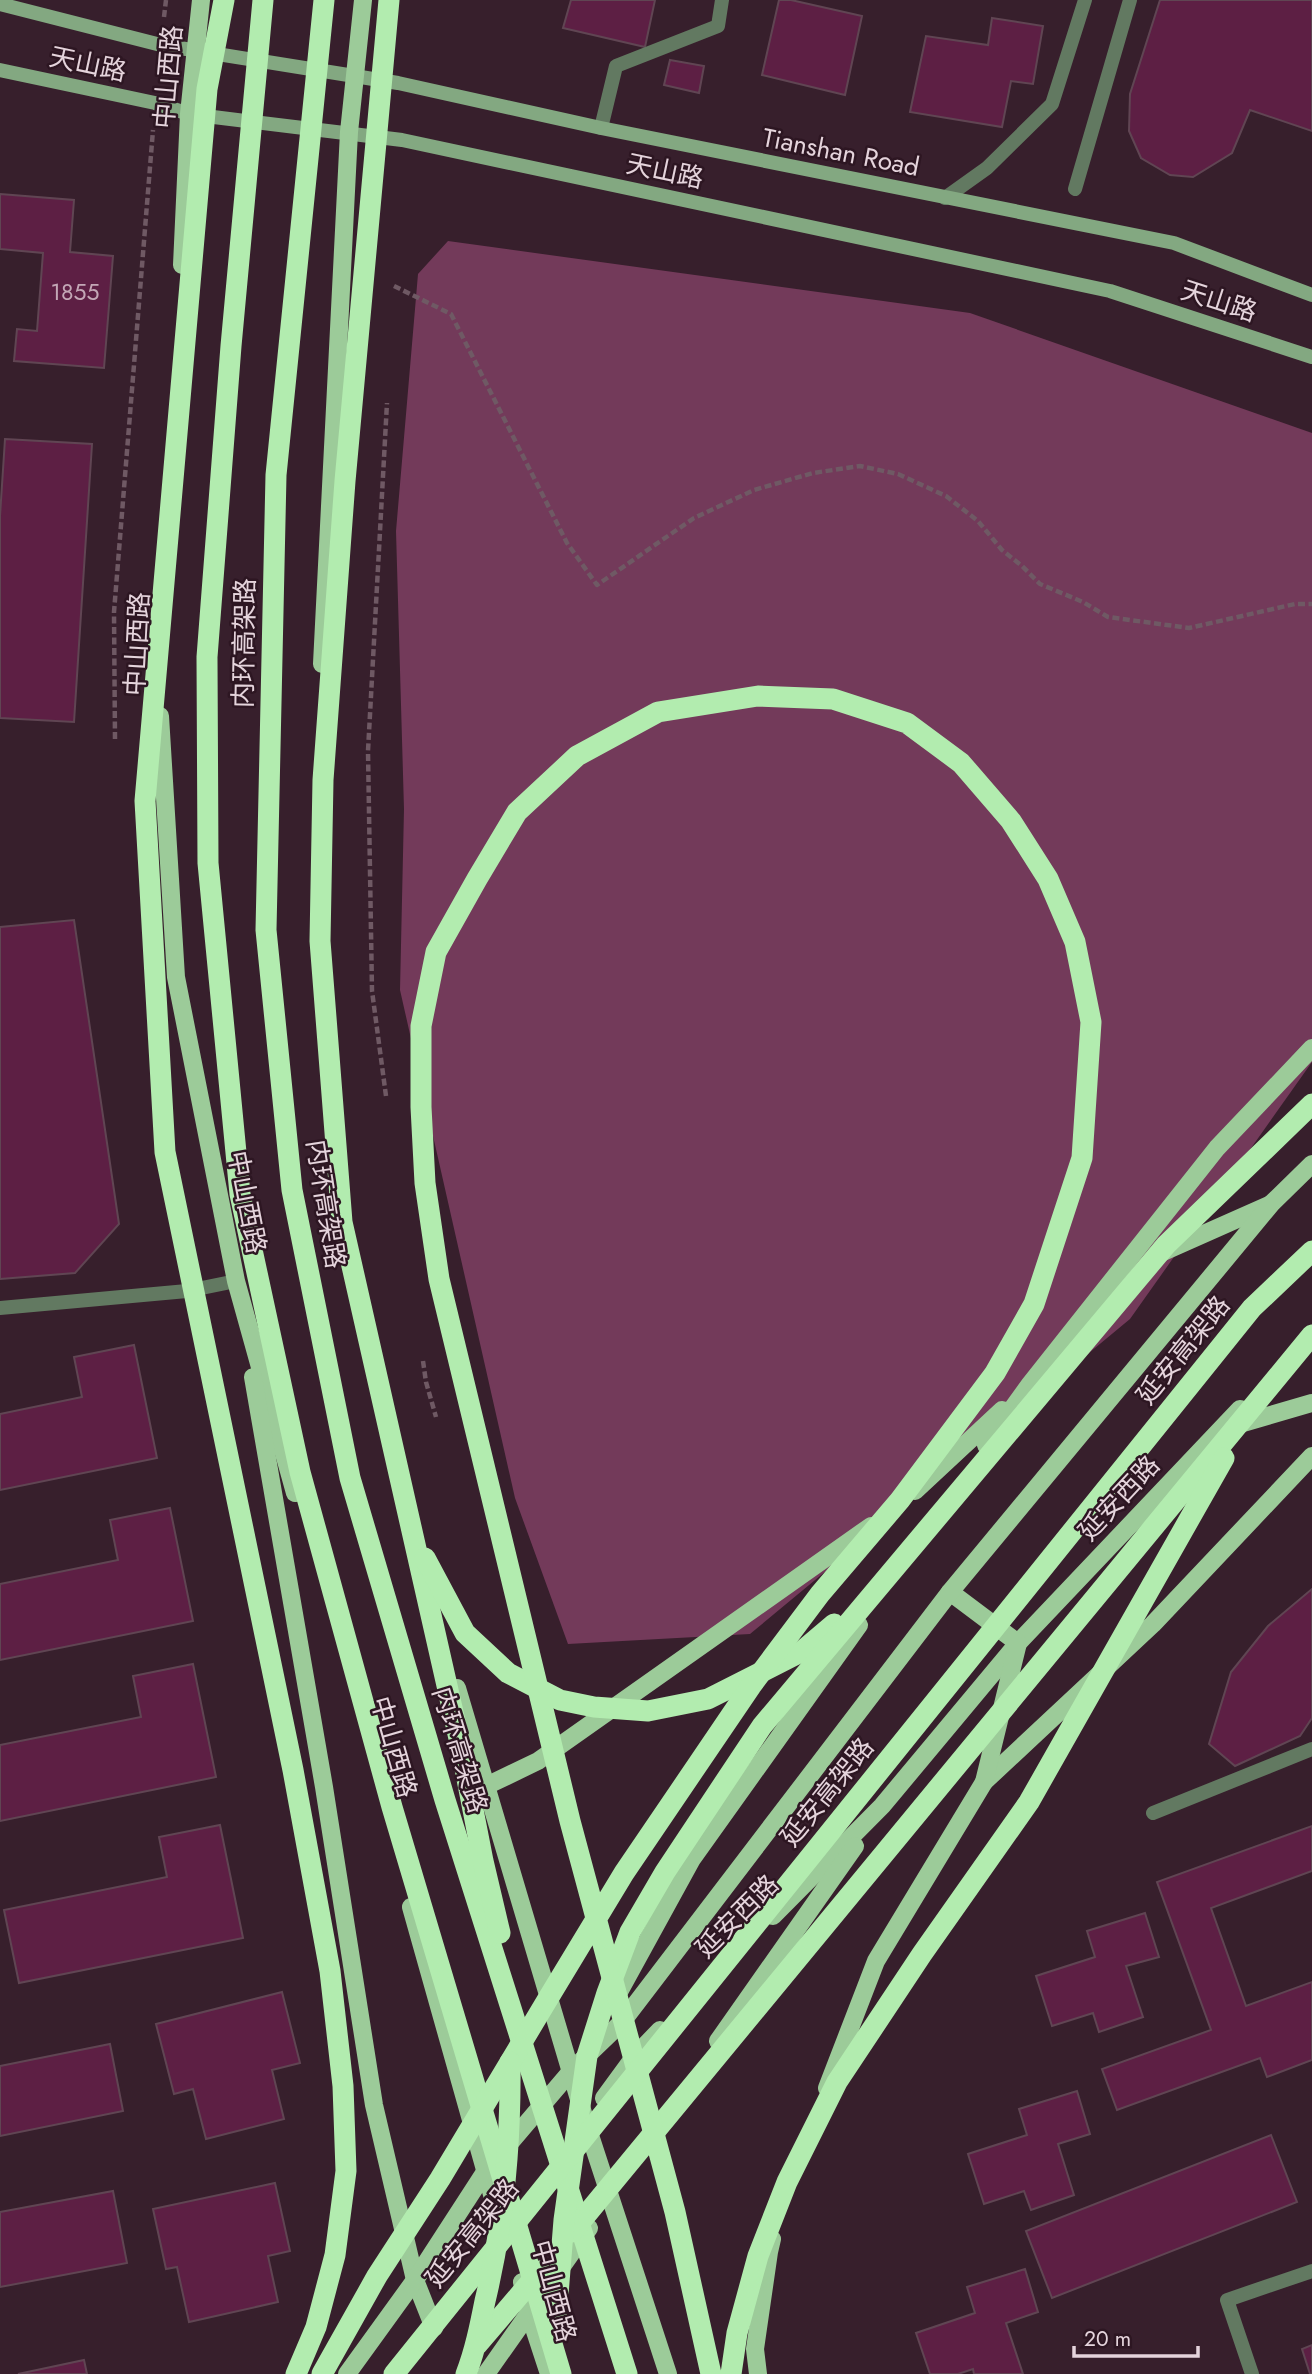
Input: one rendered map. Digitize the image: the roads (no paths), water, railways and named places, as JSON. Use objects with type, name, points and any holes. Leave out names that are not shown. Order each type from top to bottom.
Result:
[{"type":"highway","points":[[224,0],[207,89],[145,801],[165,1152],[293,1770],[330,1971],[342,2086],[346,2171],[335,2255],[316,2327],[296,2374]]},
{"type":"highway","name":"内环高架路","points":[[263,0],[207,657],[208,863],[240,1194],[300,1472],[392,1807],[561,2374]]},
{"type":"highway","name":"内环高架路","points":[[324,0],[276,475],[266,930],[292,1190],[351,1478],[449,1813],[627,2374]]},
{"type":"highway","points":[[389,0],[345,481],[323,780],[320,941],[342,1222],[504,1949],[511,2118],[505,2198],[490,2283],[466,2374]]},
{"type":"highway","points":[[322,2374],[377,2276],[440,2179],[559,1980],[595,1921],[602,1909],[609,1897],[624,1873],[751,1686],[820,1594],[900,1500],[995,1373],[1034,1304],[1082,1158],[1091,1022],[1076,943],[1048,879],[1011,821],[961,763],[907,723],[833,699],[758,696],[658,712],[576,756],[517,812],[477,879],[436,952],[421,1026],[425,1183],[439,1279],[570,1821],[594,1910],[597,1923],[675,2211],[710,2374]]},
{"type":"highway","points":[[555,2374],[555,2313],[564,2220],[587,2056],[630,1933],[666,1872],[762,1726],[1166,1245],[1312,1104]]},
{"type":"highway","name":"延安高架路","points":[[396,2374],[1252,1308],[1312,1251]]},
{"type":"highway","points":[[454,2374],[1312,1334]]},
{"type":"highway","points":[[731,2374],[737,2333],[758,2256],[787,2182],[837,2082],[922,1954],[1029,1802],[1252,1408]]},
{"type":"highway","points":[[412,1534],[465,1633],[508,1673],[560,1700],[594,1707],[648,1711],[708,1699],[801,1652],[881,1584]]},
{"type":"main road","name":"中山西路","points":[[201,0],[189,114],[160,722],[176,977],[236,1281],[485,2172],[493,2198],[511,2231],[529,2313],[549,2374]]},
{"type":"main road","points":[[363,0],[349,132],[317,763],[321,995],[347,1223],[430,1599],[586,2123],[668,2374]]},
{"type":"main road","name":"天山路","points":[[0,4],[161,45],[355,78]]},
{"type":"main road","name":"天山路","points":[[0,69],[155,103],[189,114],[402,140],[1111,291],[1312,357]]},
{"type":"main road","name":"Tianshan Road","points":[[355,78],[398,83],[601,128],[1174,243],[1312,295]]},
{"type":"main road","name":"延安西路","points":[[572,2070],[615,1999],[692,1859],[1030,1384],[1217,1148],[1312,1048]]},
{"type":"main road","name":"延安西路","points":[[347,2374],[415,2280],[485,2172],[572,2070],[621,2022],[950,1592],[1272,1203],[1312,1164]]},
{"type":"main road","name":"延安西路","points":[[1118,1272],[1272,1203]]},
{"type":"main road","points":[[236,1281],[322,1774],[374,2105],[415,2280],[434,2328]]},
{"type":"main road","name":"延安西路","points":[[396,2374],[511,2231],[634,2057],[882,1806],[1018,1643],[1312,1334]]},
{"type":"main road","points":[[486,1786],[538,1761],[897,1508],[1030,1384]]},
{"type":"main road","points":[[1219,1430],[1312,1403]]},
{"type":"main road","points":[[758,2374],[755,2348],[769,2252],[794,2172],[876,1961],[984,1782],[1153,1624],[1312,1456]]},
{"type":"main road","points":[[950,1592],[1018,1643],[984,1782]]},
{"type":"main road","points":[[486,2374],[882,1806]]},
{"type":"main road","name":"延安西路","points":[[312,2374],[377,2332]]},
{"type":"street","points":[[601,128],[616,66],[718,26],[722,0]]},
{"type":"street","points":[[945,198],[987,168],[1052,104],[1085,0]]},
{"type":"street","points":[[1075,189],[1130,0]]},
{"type":"street","points":[[0,1308],[187,1291],[236,1281]]},
{"type":"street","points":[[1153,1813],[1312,1749]]},
{"type":"street","points":[[1252,2374],[1227,2300],[1312,2271]]}]
